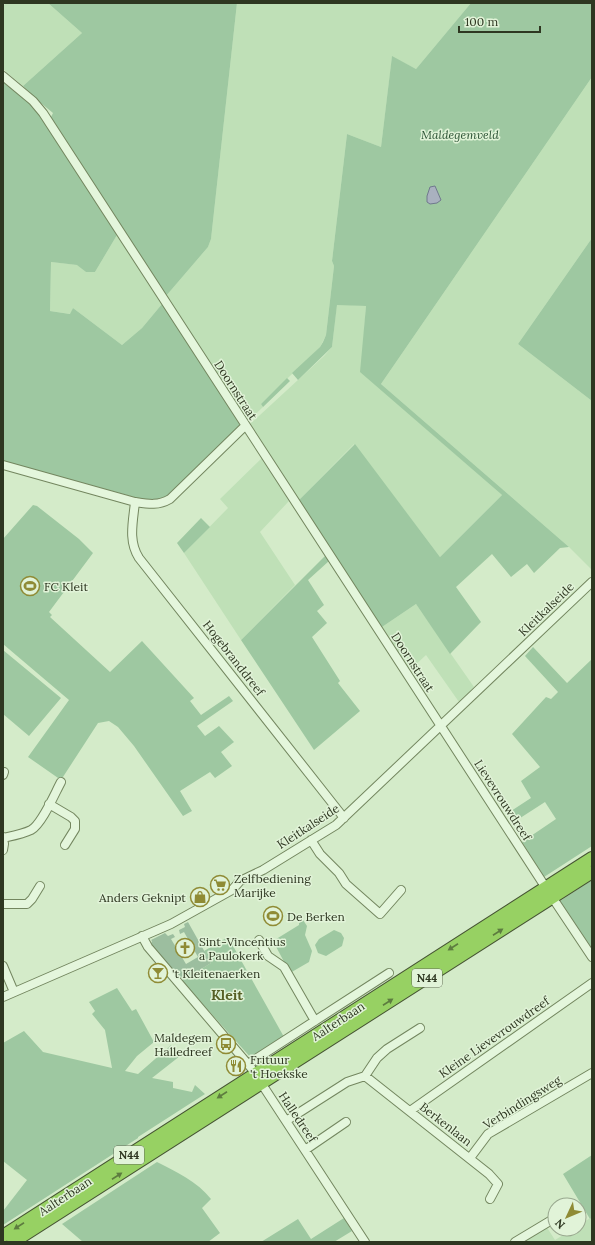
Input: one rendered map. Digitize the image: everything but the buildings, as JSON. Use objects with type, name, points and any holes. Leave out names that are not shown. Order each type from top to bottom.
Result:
[{"type":"highway","name":"Aalterbaan","points":[[3,1236],[255,1074],[549,892],[592,858]]},
{"type":"highway","name":"Aalterbaan","points":[[549,892],[592,872]]},
{"type":"highway","name":"Aalterbaan","points":[[13,1242],[255,1074]]},
{"type":"street","name":"Doornstraat","points":[[3,76],[33,101],[42,113],[441,726]]},
{"type":"street","points":[[3,464],[135,502],[160,504],[170,499],[245,426]]},
{"type":"street","name":"Hogebranddreef","points":[[135,502],[132,539],[134,549],[139,558],[344,818]]},
{"type":"street","name":"Kleitkalseide","points":[[3,997],[171,924],[232,890],[240,881],[263,870],[336,825],[592,582]]},
{"type":"street","name":"Lievevrouwdreef","points":[[441,726],[592,957]]},
{"type":"street","points":[[3,772],[3,775]]},
{"type":"street","points":[[3,850],[3,838],[26,832],[35,827],[40,821],[61,782]]},
{"type":"street","points":[[49,804],[75,821],[75,829],[65,845]]},
{"type":"street","points":[[312,840],[320,854],[339,873],[346,884],[380,914],[401,890]]},
{"type":"street","points":[[3,904],[27,904],[40,886]]},
{"type":"street","name":"Halledreef","points":[[142,936],[148,947],[255,1074],[365,1242]]},
{"type":"street","points":[[259,940],[268,956],[284,967],[315,1021]]},
{"type":"street","points":[[3,966],[14,992]]},
{"type":"street","name":"Aalterbaan","points":[[255,1074],[315,1021],[389,973]]},
{"type":"street","name":"Kleine Lievevrouwdreef","points":[[410,1112],[592,983]]},
{"type":"street","points":[[286,1121],[347,1082],[365,1076],[377,1058],[388,1048],[420,1028]]},
{"type":"street","name":"Verbindingsweg","points":[[470,1158],[488,1134],[592,1074]]},
{"type":"street","name":"Berkenlaan","points":[[365,1076],[489,1174],[498,1184],[490,1198]]},
{"type":"street","points":[[305,1150],[346,1122]]},
{"type":"street","points":[[515,1242],[547,1223]]},
{"type":"green space","points":[[6,3],[48,3],[82,33],[23,86],[3,69],[3,6]]},
{"type":"green space","points":[[48,3],[237,3],[211,239],[208,247],[166,296],[51,117],[53,113],[23,86],[82,33]]},
{"type":"green space","points":[[237,3],[471,3],[416,69],[392,57],[381,147],[347,134],[332,261],[334,266],[326,335],[320,347],[261,404],[263,407],[247,422],[166,296],[208,247],[211,239]]},
{"type":"green space","name":"Maldegemveld","points":[[471,3],[592,3],[592,77],[381,384],[569,547],[560,548],[534,573],[527,564],[511,577],[492,554],[456,587],[481,622],[450,654],[416,604],[382,627],[298,501],[355,444],[440,557],[502,495],[360,372],[366,306],[337,305],[332,347],[298,380],[292,373],[320,347],[326,335],[334,266],[332,261],[347,134],[381,147],[392,56],[416,69]]},
{"type":"green space","points":[[592,77],[592,238],[518,344],[592,401],[592,570],[569,547],[381,384]]},
{"type":"green space","points":[[3,81],[36,109],[117,235],[95,272],[86,272],[77,265],[51,262],[50,311],[70,314],[73,308],[122,345],[142,328],[162,304],[239,420],[240,424],[238,427],[170,494],[162,500],[145,500],[3,461]]},
{"type":"green space","points":[[117,235],[162,304],[142,328],[122,345],[73,308],[71,314],[50,311],[51,262],[78,265],[86,272],[95,272]]},
{"type":"green space","points":[[592,238],[592,401],[518,344]]},
{"type":"green space","points":[[337,304],[366,306],[361,372],[502,495],[440,557],[354,444],[298,501],[249,425],[332,347]]},
{"type":"green space","points":[[287,378],[290,381],[263,407],[261,404]]},
{"type":"green space","points":[[262,458],[289,501],[260,532],[295,585],[241,640],[184,553],[228,508],[220,499]]},
{"type":"green space","points":[[33,505],[37,506],[79,539],[93,553],[49,612],[52,615],[50,617],[110,672],[142,641],[194,698],[190,701],[201,715],[229,696],[233,701],[197,726],[205,736],[219,726],[234,742],[221,752],[232,766],[215,778],[210,772],[180,791],[192,811],[183,816],[134,746],[118,727],[109,721],[98,723],[61,780],[28,757],[69,700],[3,644],[3,539]]},
{"type":"green space","points":[[201,518],[210,527],[184,553],[177,543]]},
{"type":"green space","points":[[325,556],[329,561],[308,580],[324,605],[317,611],[327,623],[312,637],[340,681],[338,683],[360,711],[314,750],[241,640]]},
{"type":"green space","points":[[416,604],[474,687],[459,702],[426,655],[410,670],[382,627]]},
{"type":"green space","points":[[533,647],[567,683],[592,659],[592,846],[544,877],[522,842],[556,819],[545,802],[514,822],[508,813],[531,798],[521,781],[540,767],[512,734],[546,697],[551,699],[558,692],[525,656]]},
{"type":"green space","points":[[3,650],[61,698],[29,736],[3,714]]},
{"type":"green space","points":[[592,880],[592,950],[560,901]]},
{"type":"green space","points":[[303,920],[307,926],[305,935],[312,951],[309,962],[290,973],[273,941],[299,925],[299,923]]},
{"type":"green space","points":[[188,922],[211,963],[182,981],[151,944],[151,940],[165,933],[168,936],[173,934],[175,937],[171,939],[186,964],[198,957],[184,932],[180,934],[179,930],[185,927],[184,924]]},
{"type":"green space","points":[[334,930],[341,933],[344,938],[342,946],[326,956],[318,953],[315,945],[319,939]]},
{"type":"green space","points":[[228,937],[284,1037],[252,1059],[182,981],[211,963],[204,951]]},
{"type":"green space","points":[[117,988],[132,1011],[136,1009],[154,1042],[137,1056],[125,1071],[138,1074],[171,1045],[180,1056],[152,1078],[173,1082],[173,1088],[192,1092],[195,1085],[205,1094],[3,1225],[3,1211],[27,1180],[3,1161],[3,1043],[24,1031],[43,1052],[112,1068],[105,1030],[92,1014],[95,1011],[89,1002]]},
{"type":"green space","points":[[592,1155],[592,1217],[590,1219],[587,1214],[587,1197],[577,1197],[563,1174]]},
{"type":"green space","points":[[157,1162],[186,1178],[206,1193],[211,1199],[202,1208],[220,1233],[208,1242],[83,1242],[62,1224]]},
{"type":"green space","points":[[592,1217],[592,1242],[528,1242],[525,1238],[546,1226],[547,1237],[553,1237],[555,1240],[560,1237],[587,1237],[587,1220]]},
{"type":"green space","points":[[344,1218],[352,1231],[334,1242],[261,1242],[298,1219],[311,1239]]},
{"type":"water","points":[[435,186],[441,200],[437,203],[430,204],[427,202],[427,196],[430,187]]},
{"type":"place","name":"FC Kleit","points":[[30,586]]},
{"type":"place","name":"Zelfbediening Marijke","points":[[220,885]]},
{"type":"place","name":"Anders Geknipt","points":[[200,897]]},
{"type":"place","name":"De Berken","points":[[273,916]]},
{"type":"place","name":"Sint-Vincentius a Paulokerk","points":[[185,948]]},
{"type":"place","name":"'t Kleitenaerken","points":[[158,973]]},
{"type":"place","name":"Maldegem Halledreef","points":[[226,1044]]},
{"type":"place","name":"Frituur 't Hoekske","points":[[236,1066]]},
{"type":"district","name":"Kleit","points":[[227,995]]}]
